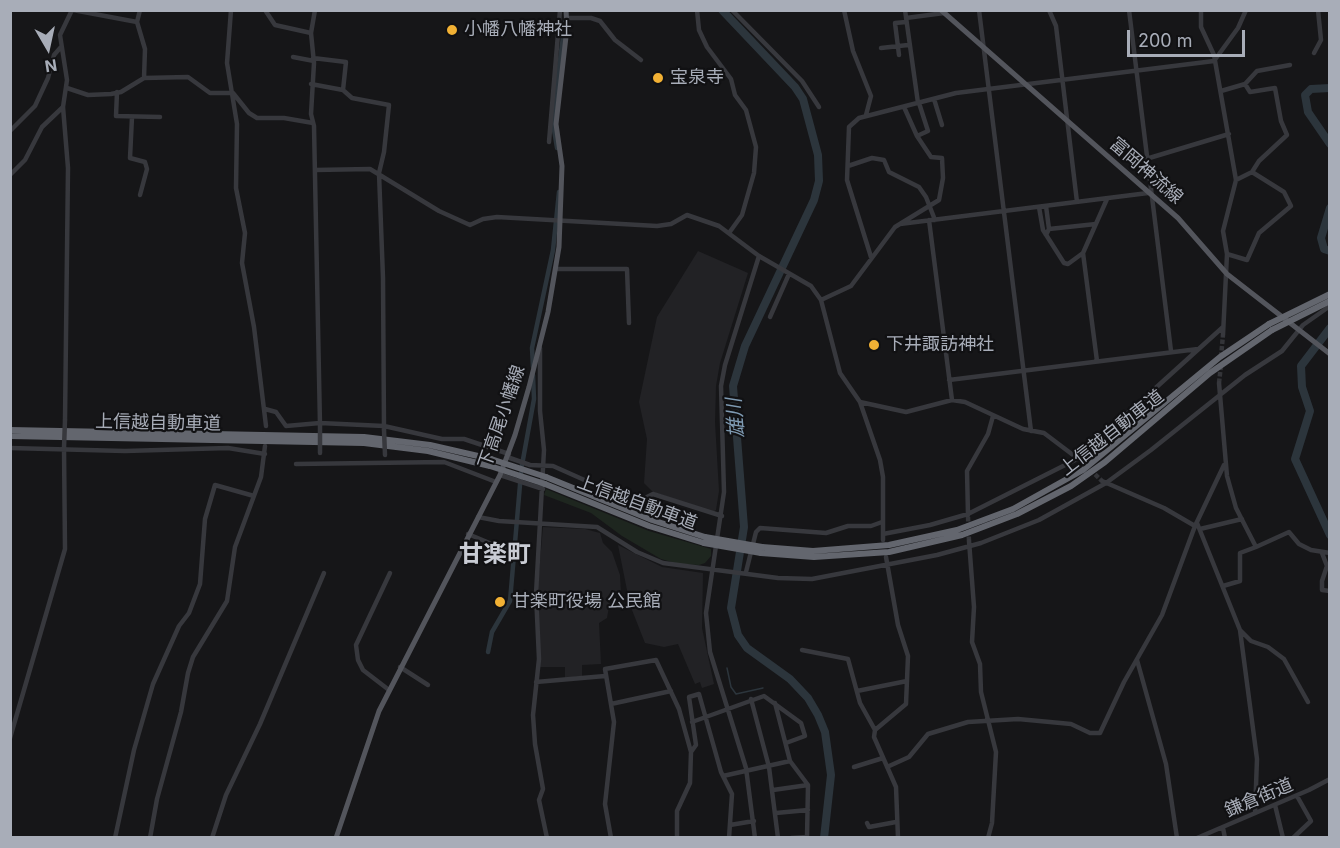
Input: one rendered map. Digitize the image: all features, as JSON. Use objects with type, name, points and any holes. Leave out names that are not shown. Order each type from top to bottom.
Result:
[{"type":"highway","name":"上信越自動車道","points":[[10,430],[364,437],[430,445],[490,462],[649,526],[704,540],[824,557],[889,552],[962,535],[1017,514],[1071,486],[1105,462],[1210,373],[1270,327],[1329,294]]},
{"type":"highway","name":"上信越自動車道","points":[[1270,327],[1329,301]]},
{"type":"highway","name":"上信越自動車道","points":[[10,436],[364,443],[490,462]]},
{"type":"main road","name":"下高尾小幡線","points":[[336,837],[372,731],[389,690],[500,475],[540,348],[556,268],[560,219],[562,160],[556,124],[557,77],[567,18],[566,10]]},
{"type":"main road","name":"富岡神流線","points":[[943,12],[1178,218],[1227,274],[1329,354]]},
{"type":"street","points":[[10,738],[65,549],[68,168],[63,107],[67,88],[60,35],[73,10],[137,22]]},
{"type":"street","points":[[140,10],[137,22],[145,49],[144,78]]},
{"type":"street","points":[[231,10],[227,63],[237,124],[236,188],[245,233],[242,263],[266,426]]},
{"type":"street","points":[[265,10],[274,25],[311,33]]},
{"type":"street","points":[[315,10],[311,33],[313,59],[311,84],[321,463]]},
{"type":"street","points":[[549,142],[557,77],[560,10]]},
{"type":"street","points":[[697,10],[703,39],[731,79],[735,95],[746,110],[756,147],[754,173],[742,215],[729,233]]},
{"type":"street","points":[[732,10],[802,81],[819,107]]},
{"type":"street","points":[[844,10],[853,51],[871,96],[866,115]]},
{"type":"street","points":[[904,10],[918,103],[927,131],[917,136]]},
{"type":"street","points":[[979,10],[1031,431]]},
{"type":"street","points":[[1049,10],[1056,26],[1077,202]]},
{"type":"street","points":[[1129,10],[1171,351]]},
{"type":"street","points":[[1201,10],[1201,27],[1214,61],[1221,91],[1236,180],[1223,231],[1227,254],[1223,335]]},
{"type":"street","points":[[1314,53],[1321,40],[1318,10]]},
{"type":"street","points":[[871,257],[847,180],[849,127],[866,115],[988,89],[1214,61],[1238,28],[1245,11]]},
{"type":"street","points":[[899,55],[895,23],[943,12]]},
{"type":"street","points":[[567,18],[591,18],[600,21],[615,40],[641,60]]},
{"type":"street","points":[[881,48],[908,45]]},
{"type":"street","points":[[10,131],[35,106],[48,78],[54,55],[61,47]]},
{"type":"street","points":[[293,57],[346,62],[343,90]]},
{"type":"street","points":[[1221,91],[1245,84],[1257,71],[1276,65],[1290,65]]},
{"type":"street","points":[[67,88],[88,94],[117,92],[144,78],[188,76],[210,93],[233,93]]},
{"type":"street","points":[[311,84],[343,90],[352,98],[389,105],[379,173],[385,458]]},
{"type":"street","points":[[1236,180],[1252,172],[1259,161],[1287,135],[1281,121],[1275,88],[1250,92],[1245,84]]},
{"type":"street","points":[[117,92],[116,116],[160,117]]},
{"type":"street","points":[[233,93],[249,113],[257,118],[284,118],[313,123]]},
{"type":"street","points":[[934,99],[942,125]]},
{"type":"street","points":[[10,175],[25,160],[42,127],[63,107]]},
{"type":"street","points":[[821,300],[851,286],[862,275],[871,257],[900,224],[929,204],[939,200],[943,178],[942,159],[932,157],[917,136],[904,107]]},
{"type":"street","points":[[132,117],[130,159],[145,162],[147,169],[140,195]]},
{"type":"street","points":[[1146,159],[1229,134]]},
{"type":"street","points":[[848,166],[872,158],[884,160],[890,172],[919,188],[929,204],[952,400]]},
{"type":"street","points":[[315,170],[360,168],[379,173],[439,211],[470,225],[483,219],[497,217],[657,226],[671,224],[687,215],[719,226],[759,256],[811,286],[821,300],[837,364],[860,402],[883,477],[883,537],[968,516],[1079,460],[1223,327]]},
{"type":"street","points":[[1227,254],[1247,260],[1259,233],[1291,206],[1284,192],[1252,172]]},
{"type":"street","points":[[900,224],[1150,195]]},
{"type":"street","points":[[1039,207],[1042,230],[1064,263],[1068,264],[1083,253],[1107,199]]},
{"type":"street","points":[[1046,206],[1049,229],[1046,235]]},
{"type":"street","points":[[1049,229],[1096,224]]},
{"type":"street","points":[[1083,253],[1096,361]]},
{"type":"street","points":[[755,837],[746,771],[712,655],[706,613],[722,516],[724,472],[720,424],[721,386],[759,256]]},
{"type":"street","points":[[556,268],[627,268],[629,323]]},
{"type":"street","points":[[770,317],[789,274]]},
{"type":"street","points":[[478,517],[499,521],[597,526],[637,552],[663,563],[778,578],[812,579],[887,566],[969,547],[1039,520],[1104,482],[1282,351],[1311,317],[1329,306]]},
{"type":"street","points":[[540,348],[544,483],[536,594],[539,659],[536,682],[535,744],[543,789],[539,801],[547,837]]},
{"type":"street","points":[[949,380],[1197,349]]},
{"type":"street","points":[[1219,384],[1224,465],[1236,508],[1256,547]]},
{"type":"street","points":[[860,402],[906,412],[952,400],[972,405],[1031,431],[1044,433],[1079,460]]},
{"type":"street","points":[[265,409],[276,412],[286,426],[320,424],[384,428],[442,439],[464,439],[544,467],[558,468],[618,495]]},
{"type":"street","points":[[968,516],[967,471],[988,434],[993,416]]},
{"type":"street","points":[[150,837],[156,799],[182,712],[188,673],[193,657],[222,613],[235,547],[254,496],[265,446]]},
{"type":"street","points":[[10,448],[228,448],[265,454]]},
{"type":"street","points":[[296,464],[385,458],[444,462],[496,482]]},
{"type":"street","points":[[887,767],[909,757],[928,734],[954,724],[1018,719],[1071,724],[1090,733],[1100,733],[1162,615],[1224,465]]},
{"type":"street","points":[[500,475],[544,483]]},
{"type":"street","points":[[1104,482],[1164,508],[1197,526],[1242,519]]},
{"type":"street","points":[[115,837],[134,750],[153,684],[176,632],[189,614],[200,585],[202,539],[214,485],[247,491],[254,496]]},
{"type":"street","points":[[647,497],[653,494],[722,516]]},
{"type":"street","points":[[745,572],[756,532],[760,528],[826,533],[848,526],[871,526],[882,522]]},
{"type":"street","points":[[1197,526],[1240,630],[1257,759],[1255,813]]},
{"type":"street","points":[[1223,586],[1240,581],[1240,553],[1289,532],[1299,543],[1329,554]]},
{"type":"street","points":[[468,534],[511,552]]},
{"type":"street","points":[[969,541],[974,607],[972,642],[980,664],[981,692],[997,765],[992,823],[988,837]]},
{"type":"street","points":[[1322,553],[1327,566],[1322,581],[1322,590],[1329,591]]},
{"type":"street","points":[[875,730],[906,704],[906,643],[898,625],[886,557]]},
{"type":"street","points":[[212,837],[226,795],[260,724],[324,573]]},
{"type":"street","points":[[389,690],[363,670],[358,660],[356,645],[390,573]]},
{"type":"street","points":[[1240,630],[1251,641],[1268,647],[1284,659],[1308,702]]},
{"type":"street","points":[[802,650],[848,659],[863,711],[875,730],[874,737],[896,787],[898,837]]},
{"type":"street","points":[[611,837],[605,804],[613,736],[611,704],[605,669],[656,660],[679,709],[691,752],[690,783],[676,811],[677,837]]},
{"type":"street","points":[[1137,660],[1166,764],[1177,837]]},
{"type":"street","points":[[400,667],[428,685]]},
{"type":"street","points":[[536,682],[605,676]]},
{"type":"street","points":[[857,691],[907,681]]},
{"type":"street","points":[[611,704],[671,691]]},
{"type":"street","points":[[691,752],[696,745],[689,697],[700,695],[733,803],[729,837]]},
{"type":"street","points":[[692,722],[728,707],[764,696],[801,723],[805,736],[786,743]]},
{"type":"street","points":[[751,699],[769,767],[778,837]]},
{"type":"street","points":[[775,703],[790,761],[808,785],[807,837],[791,837]]},
{"type":"street","points":[[854,767],[883,758]]},
{"type":"street","points":[[723,776],[790,761]]},
{"type":"street","name":"鎌倉街道","points":[[1197,837],[1297,796],[1329,779]]},
{"type":"street","points":[[773,790],[808,785]]},
{"type":"street","points":[[1293,837],[1311,821],[1297,796]]},
{"type":"street","points":[[1275,805],[1283,837]]},
{"type":"street","points":[[776,813],[808,810]]},
{"type":"street","points":[[730,825],[754,821]]},
{"type":"street","points":[[867,823],[868,827],[896,822]]},
{"type":"street","points":[[1223,828],[1225,837]]},
{"type":"shaded area","points":[[698,251],[748,273],[720,363],[716,386],[715,422],[719,491],[716,510],[713,512],[653,492],[644,483],[647,439],[639,402],[657,317]]},
{"type":"shaded area","points":[[546,489],[649,531],[711,549],[711,556],[705,563],[699,565],[679,564],[661,559],[622,536],[591,513],[544,495]]},
{"type":"shaded area","points":[[543,527],[585,529],[600,533],[603,543],[612,552],[620,575],[621,594],[611,595],[607,618],[599,623],[601,664],[582,665],[582,676],[565,678],[565,667],[539,667],[537,596]]},
{"type":"shaded area","points":[[618,545],[662,567],[703,573],[702,628],[714,684],[702,688],[700,682],[695,684],[678,644],[664,647],[645,643],[630,605]]},
{"type":"waterway","name":"雄川","points":[[722,10],[795,87],[803,99],[818,155],[819,181],[814,200],[745,346],[733,386],[744,527],[731,608],[738,635],[747,648],[790,679],[808,698],[825,732],[831,775],[824,838]]},
{"type":"waterway","points":[[557,148],[554,105],[565,22]]},
{"type":"waterway","points":[[1330,88],[1311,89],[1305,95],[1308,112],[1330,144]]},
{"type":"waterway","points":[[533,367],[532,348],[553,250],[559,192]]},
{"type":"waterway","points":[[1330,208],[1321,238],[1324,249],[1330,251]]},
{"type":"waterway","points":[[1330,328],[1301,366],[1302,387],[1310,411],[1295,459],[1330,535]]},
{"type":"waterway","points":[[522,465],[534,399],[533,375]]},
{"type":"waterway","points":[[488,652],[492,632],[510,601],[521,473]]},
{"type":"waterway","points":[[727,668],[731,687],[736,694],[763,688]]},
{"type":"tunnel","points":[[1221,357],[1223,335]]},
{"type":"tunnel","points":[[1219,383],[1221,365]]},
{"type":"tunnel","points":[[1081,461],[1102,481]]},
{"type":"tunnel","points":[[968,517],[969,541]]},
{"type":"place","name":"小幡八幡神社","points":[[452,30]]},
{"type":"place","name":"宝泉寺","points":[[658,78]]},
{"type":"place","name":"下井諏訪神社","points":[[874,345]]},
{"type":"place","name":"甘楽町役場 公民館","points":[[500,602]]},
{"type":"district","name":"甘楽町","points":[[495,555]]}]
